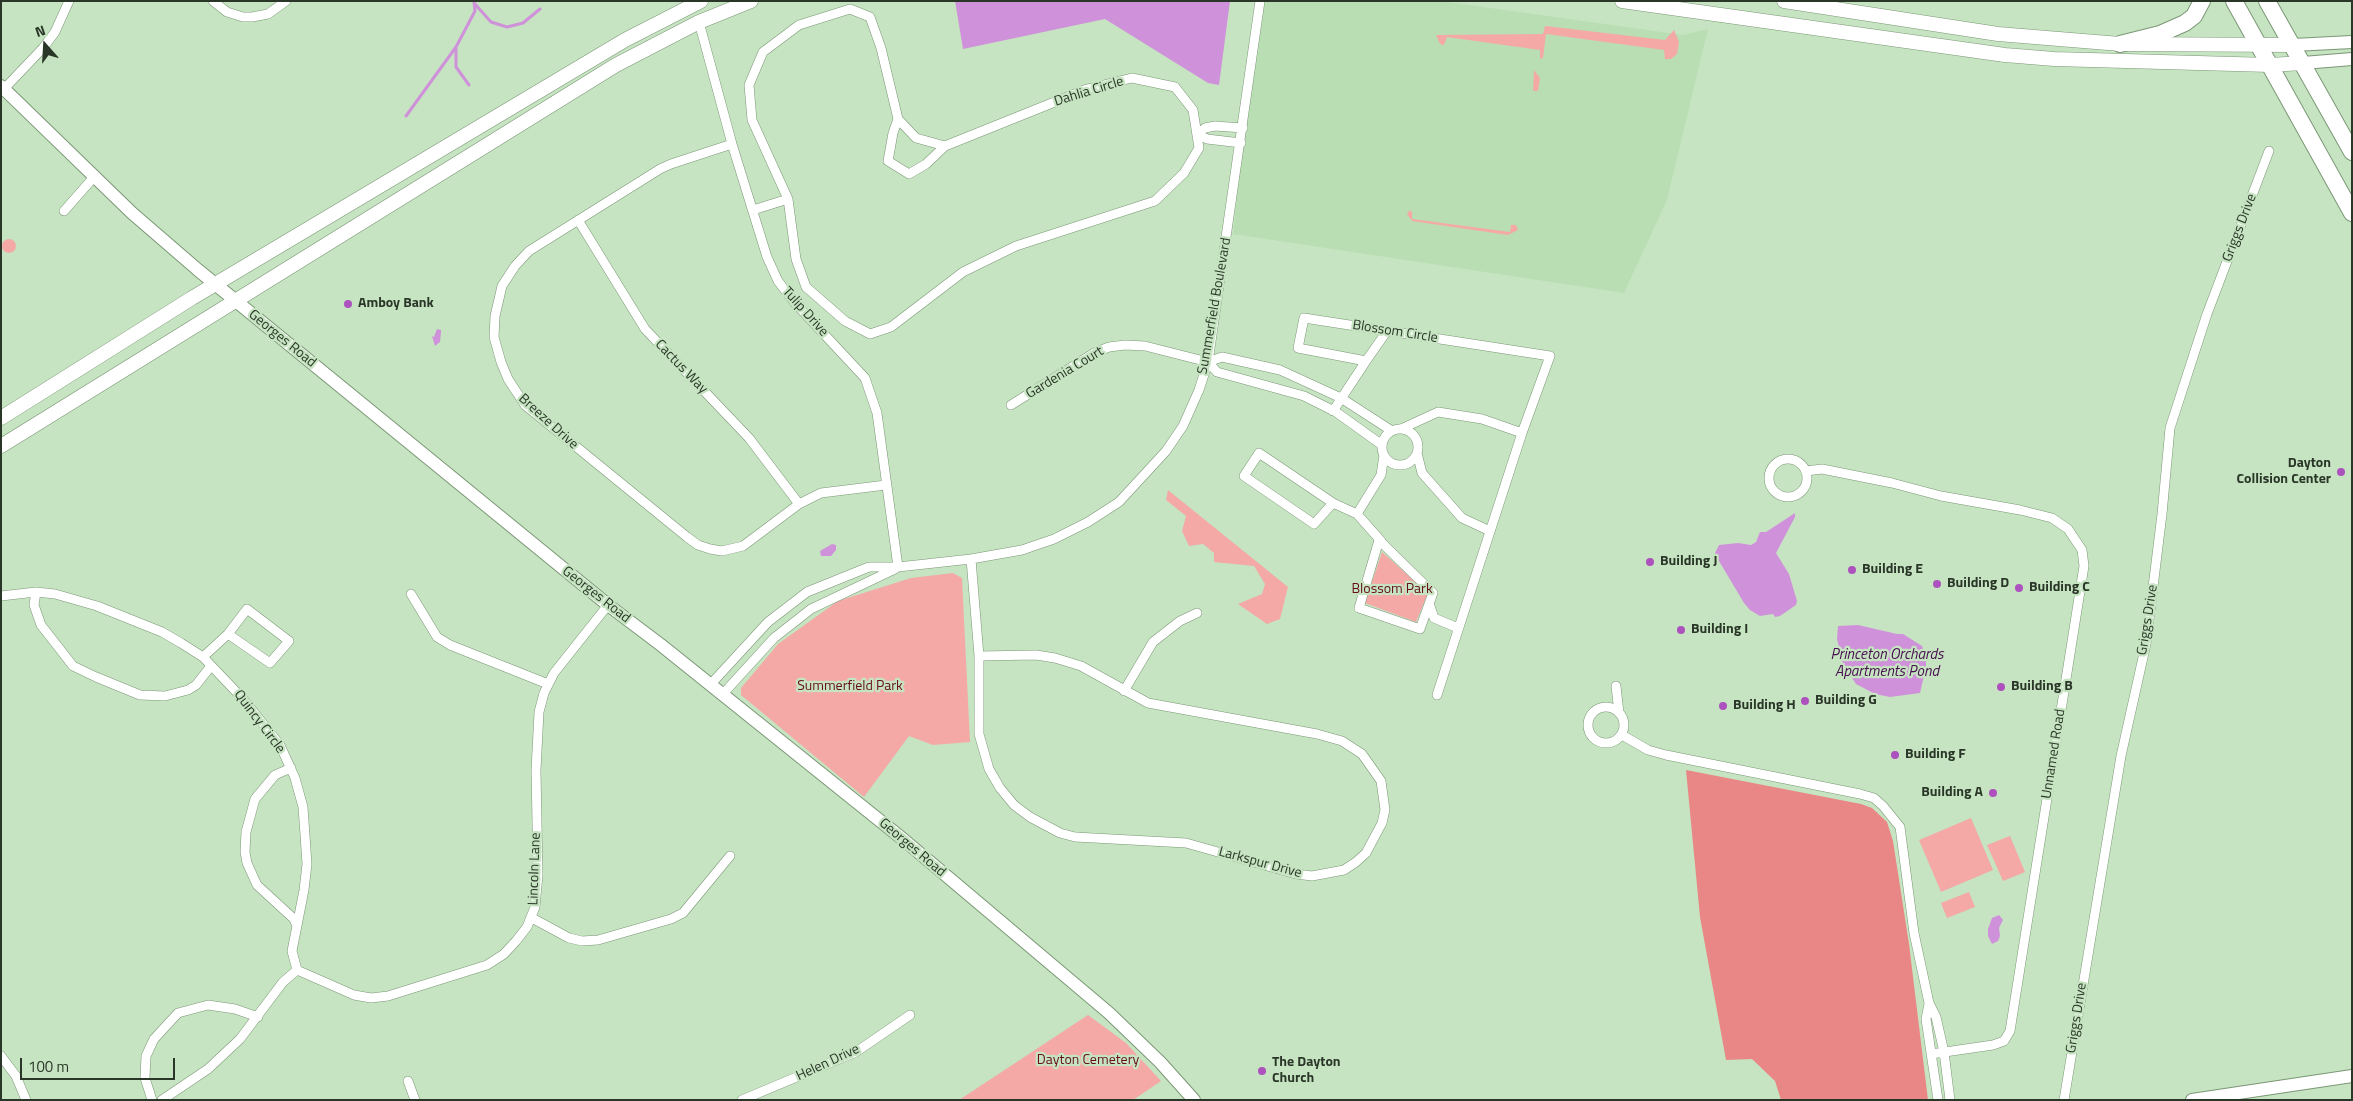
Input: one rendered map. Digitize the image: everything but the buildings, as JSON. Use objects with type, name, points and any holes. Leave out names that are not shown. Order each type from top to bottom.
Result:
[{"type":"highway","points":[[2120,44],[2160,34],[2184,23],[2194,16],[2202,1]]},
{"type":"highway","points":[[2234,1],[2352,213]]},
{"type":"highway","points":[[2267,1],[2352,152]]},
{"type":"main road","points":[[1,446],[237,302],[616,65],[699,22],[751,1]]},
{"type":"main road","points":[[1622,1],[2005,55],[2054,59],[2270,65],[2303,63]]},
{"type":"main road","points":[[1784,1],[1998,34],[2120,44],[2293,45]]},
{"type":"main road","points":[[1,418],[216,284],[625,40],[699,2]]},
{"type":"street","points":[[3,88],[56,32],[69,1]]},
{"type":"street","points":[[213,1],[227,12],[252,17],[268,14],[286,1]]},
{"type":"street","name":"Summerfield Boulevard","points":[[710,685],[768,622],[806,592],[869,567],[898,567],[971,559],[1022,550],[1054,539],[1088,522],[1119,502],[1166,452],[1191,408],[1208,362],[1260,1]]},
{"type":"street","name":"Dahlia Circle","points":[[850,9],[870,17],[881,48],[898,119],[916,138],[945,146],[1087,89],[1132,78],[1175,87],[1193,110],[1199,148],[1184,173],[1155,200],[1016,246],[963,272],[891,327],[870,334],[845,321],[806,287],[796,259],[788,199],[752,120],[749,86],[764,52],[799,25],[850,9]]},
{"type":"street","name":"Tulip Drive","points":[[699,22],[732,144],[767,257],[778,280],[795,303],[865,378],[877,413],[898,567]]},
{"type":"street","points":[[2293,45],[2352,42]]},
{"type":"street","points":[[2303,63],[2352,59]]},
{"type":"street","name":"Georges Road","points":[[3,88],[132,213],[237,302],[608,605],[904,840],[1109,1013],[1160,1062],[1194,1100]]},
{"type":"street","points":[[898,119],[893,133],[888,161],[909,174],[926,164],[945,146]]},
{"type":"street","points":[[1196,134],[1205,128],[1216,126],[1243,128]]},
{"type":"street","points":[[1196,134],[1207,139],[1241,143]]},
{"type":"street","name":"Breeze Drive","points":[[732,144],[671,164],[529,250],[515,266],[502,286],[495,316],[494,336],[500,362],[515,393],[525,405],[698,545],[722,550],[743,546],[799,504],[822,493],[886,485]]},
{"type":"street","name":"Griggs Drive","points":[[2064,1100],[2121,756],[2146,644],[2162,514],[2170,428],[2207,314],[2269,151]]},
{"type":"street","points":[[64,211],[94,177]]},
{"type":"street","points":[[753,210],[788,199]]},
{"type":"street","name":"Cactus Way","points":[[578,220],[645,329],[749,438],[799,504]]},
{"type":"street","name":"Blossom Circle","points":[[1366,360],[1298,348],[1304,318],[1550,356],[1522,433],[1436,695]]},
{"type":"street","points":[[1332,410],[1387,331]]},
{"type":"street","name":"Gardenia Court","points":[[1011,405],[1094,353],[1109,347],[1125,345],[1144,346],[1208,362]]},
{"type":"street","points":[[1382,445],[1332,410],[1304,396],[1217,372],[1208,362],[1222,357],[1280,370],[1341,398],[1397,430],[1408,431],[1416,438]]},
{"type":"street","points":[[1357,514],[1381,475],[1384,439],[1397,430],[1438,412],[1482,418],[1522,433]]},
{"type":"street","points":[[1421,420],[1416,438],[1417,453],[1422,473]]},
{"type":"street","points":[[1381,475],[1413,460],[1417,453]]},
{"type":"street","points":[[1334,503],[1314,524],[1244,476],[1258,454],[1334,503],[1357,514],[1380,542],[1433,593],[1430,606],[1420,629],[1359,608],[1380,542]]},
{"type":"street","points":[[1384,455],[1390,462],[1422,473],[1462,518],[1490,531]]},
{"type":"street","points":[[1786,458],[1798,461],[1806,471],[1806,484],[1799,494],[1793,496],[1781,496],[1772,488],[1769,482],[1770,470],[1774,464],[1786,458]]},
{"type":"street","name":"Unnamed Road","points":[[1806,471],[1822,469],[1941,496],[2020,510],[2052,518],[2068,529],[2082,550],[2084,566],[2010,1032],[2004,1041],[1993,1045],[1931,1054]]},
{"type":"street","name":"Larkspur Drive","points":[[971,559],[979,656],[979,734],[989,769],[1000,788],[1014,805],[1044,826],[1075,837],[1186,843],[1296,874],[1312,876],[1344,870],[1366,853],[1376,838],[1385,810],[1381,781],[1374,769],[1354,748],[1342,741],[1317,734],[1148,704],[1081,666],[1055,658],[1036,655],[979,656]]},
{"type":"street","name":"Summerfield Boulevard","points":[[722,695],[774,638],[811,609],[898,567]]},
{"type":"street","points":[[36,592],[34,605],[41,625],[73,666],[96,677],[140,695],[165,696],[188,690],[196,685],[211,666]]},
{"type":"street","name":"Quincy Circle","points":[[1,596],[36,592],[55,594],[96,606],[162,632],[203,657],[264,724],[280,745],[291,768],[302,807],[306,856],[304,890],[292,952],[297,970]]},
{"type":"street","points":[[411,594],[438,637],[450,645],[548,684]]},
{"type":"street","name":"Lincoln Lane","points":[[297,970],[354,995],[371,998],[388,996],[488,965],[504,954],[527,927],[535,907],[538,875],[536,770],[539,712],[548,684],[608,605]]},
{"type":"street","points":[[1430,606],[1434,618],[1458,628]]},
{"type":"street","points":[[203,657],[228,634],[247,609],[289,641],[270,663],[228,634]]},
{"type":"street","points":[[1124,691],[1154,642],[1180,621],[1197,613]]},
{"type":"street","points":[[1616,686],[1619,713],[1624,725],[1622,735],[1612,743],[1600,743],[1594,739],[1588,730],[1590,716],[1596,710],[1605,707],[1619,713]]},
{"type":"street","points":[[1622,735],[1648,750],[1666,755],[1860,794],[1874,798],[1884,806],[1900,827],[1914,933],[1929,1003],[1936,1017],[1944,1052],[1950,1100]]},
{"type":"street","points":[[291,768],[274,775],[255,799],[246,832],[245,852],[247,863],[257,885],[294,919],[297,927]]},
{"type":"street","points":[[532,918],[569,938],[582,941],[598,940],[671,918],[683,913],[730,856]]},
{"type":"street","points":[[162,1100],[208,1069],[240,1039],[283,982],[297,970]]},
{"type":"street","points":[[1929,1003],[1926,1019],[1938,1100]]},
{"type":"street","points":[[152,1100],[145,1078],[146,1056],[154,1039],[178,1014],[208,1006],[219,1006],[235,1008],[258,1017]]},
{"type":"street","name":"Helen Drive","points":[[742,1100],[856,1052],[910,1015]]},
{"type":"street","points":[[1,1056],[16,1076],[26,1100]]},
{"type":"street","points":[[2192,1100],[2352,1076]]},
{"type":"street","points":[[408,1081],[415,1100]]},
{"type":"shaded area","points":[[1262,1],[1441,1],[1683,35],[1708,29],[1667,200],[1624,293],[1233,234],[1248,88]]},
{"type":"shaded area","points":[[1686,770],[1861,804],[1872,808],[1887,822],[1893,841],[1909,944],[1928,1100],[1781,1100],[1775,1081],[1752,1059],[1726,1060],[1700,917]]},
{"type":"green space","points":[[1545,26],[1665,40],[1674,30],[1679,42],[1677,54],[1671,59],[1665,59],[1664,50],[1546,34],[1543,58],[1540,59],[1540,50],[1447,37],[1444,45],[1440,44],[1436,35],[1543,34]]},
{"type":"green space","points":[[1534,70],[1540,78],[1538,91],[1533,91]]},
{"type":"green space","points":[[1410,210],[1412,212],[1412,219],[1510,232],[1511,225],[1516,225],[1518,230],[1508,235],[1412,221],[1407,214]]},
{"type":"green space","points":[[9,239],[14,241],[16,246],[14,251],[9,253],[4,251],[2,246],[4,241]]},
{"type":"green space","points":[[1168,490],[1288,587],[1280,619],[1267,624],[1238,604],[1262,594],[1265,584],[1254,566],[1214,562],[1214,553],[1203,544],[1189,546],[1182,531],[1186,516],[1166,500]]},
{"type":"green space","name":"Blossom Park","points":[[1382,552],[1428,593],[1416,622],[1365,603]]},
{"type":"green space","name":"Summerfield Park","points":[[953,573],[962,578],[970,742],[933,745],[909,736],[864,797],[741,695],[741,688],[778,644],[838,601],[911,578]]},
{"type":"green space","points":[[1971,818],[1993,870],[1941,892],[1919,840]]},
{"type":"green space","points":[[2010,836],[2025,872],[2003,881],[1987,845]]},
{"type":"green space","points":[[1969,892],[1975,907],[1947,918],[1941,903]]},
{"type":"green space","name":"Dayton Cemetery","points":[[1088,1015],[1126,1043],[1161,1081],[1133,1100],[959,1100]]},
{"type":"water","points":[[955,1],[1230,1],[1219,85],[1208,83],[1105,19],[963,49]]},
{"type":"water","points":[[437,329],[441,330],[440,342],[435,346],[432,336],[434,337]]},
{"type":"water","points":[[1795,513],[1795,517],[1776,553],[1789,574],[1797,601],[1796,605],[1780,616],[1775,617],[1773,614],[1760,616],[1750,610],[1744,603],[1719,561],[1712,559],[1719,545],[1738,543],[1751,545],[1756,542],[1760,532],[1766,532]]},
{"type":"water","points":[[832,544],[836,545],[836,550],[831,556],[821,556],[820,551]]},
{"type":"water","name":"Princeton Orchards Apartments Pond","points":[[1858,625],[1903,634],[1922,646],[1926,656],[1926,667],[1920,693],[1890,697],[1875,694],[1856,684],[1843,664],[1837,639],[1838,626]]},
{"type":"water","points":[[1999,915],[2003,920],[1999,928],[2000,936],[1998,941],[1992,944],[1988,936],[1988,929],[1992,918]]},
{"type":"waterway","points":[[406,116],[456,47],[475,11],[474,1]]},
{"type":"waterway","points":[[474,3],[491,22],[507,27],[523,23],[540,9]]},
{"type":"waterway","points":[[456,48],[456,67],[469,85]]},
{"type":"place","name":"Amboy Bank","points":[[348,304]]},
{"type":"place","name":"Dayton Collision Center","points":[[2341,472]]},
{"type":"place","name":"Building J","points":[[1650,562]]},
{"type":"place","name":"Building E","points":[[1852,570]]},
{"type":"place","name":"Building D","points":[[1937,584]]},
{"type":"place","name":"Building C","points":[[2019,588]]},
{"type":"place","name":"Building I","points":[[1681,630]]},
{"type":"place","name":"Building B","points":[[2001,687]]},
{"type":"place","name":"Building G","points":[[1805,701]]},
{"type":"place","name":"Building H","points":[[1723,706]]},
{"type":"place","name":"Building F","points":[[1895,755]]},
{"type":"place","name":"Building A","points":[[1993,793]]},
{"type":"place","name":"The Dayton Church","points":[[1262,1071]]}]
